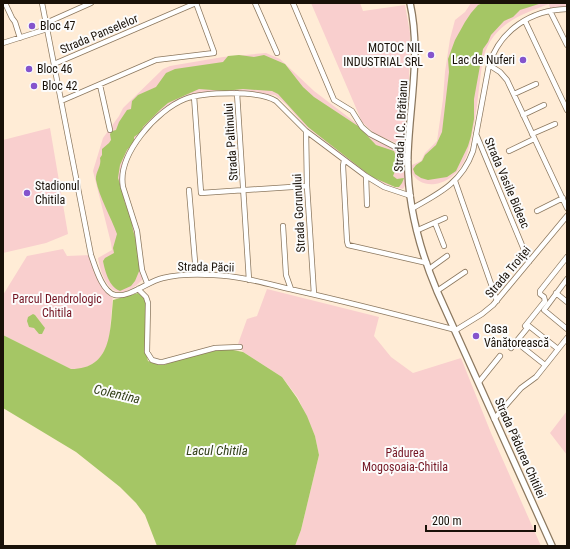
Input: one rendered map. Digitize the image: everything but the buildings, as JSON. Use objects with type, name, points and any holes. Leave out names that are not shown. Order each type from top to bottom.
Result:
[{"type":"main road","name":"Strada I.C. Brătianu","points":[[410,3],[413,21],[415,63],[408,160],[413,208],[426,263],[479,382]]},
{"type":"main road","name":"Strada Pădurea Chitilei","points":[[479,382],[494,419],[552,546]]},
{"type":"street","points":[[5,3],[12,19],[15,22],[20,38]]},
{"type":"street","name":"Strada Păcii","points":[[42,3],[92,255],[104,285],[108,291],[113,294],[120,295],[162,278],[196,274],[230,276],[314,294],[456,330]]},
{"type":"street","points":[[46,23],[91,3]]},
{"type":"street","points":[[61,101],[156,60],[213,54],[214,53],[196,3]]},
{"type":"street","name":"Strada Panselelor","points":[[54,64],[196,3]]},
{"type":"street","points":[[255,3],[277,53]]},
{"type":"street","points":[[293,3],[334,100],[352,111],[362,126],[370,134],[399,149],[408,160]]},
{"type":"street","points":[[413,208],[438,194],[456,181],[468,164],[476,134],[489,65],[500,41],[511,30],[525,21],[550,10],[567,9]]},
{"type":"street","points":[[550,10],[567,45]]},
{"type":"street","points":[[525,21],[567,110]]},
{"type":"street","points":[[3,43],[47,29]]},
{"type":"street","points":[[489,65],[505,77],[567,208]]},
{"type":"street","points":[[514,94],[536,84]]},
{"type":"street","points":[[100,85],[110,130]]},
{"type":"street","points":[[147,284],[142,270],[137,231],[123,187],[123,170],[125,162],[133,148],[148,127],[170,107],[194,96],[238,94],[266,96],[271,98],[276,101],[306,131],[366,176],[384,187],[411,196]]},
{"type":"street","name":"Strada Paltinului","points":[[238,94],[249,280]]},
{"type":"street","points":[[194,96],[200,191],[203,194],[307,186]]},
{"type":"street","points":[[523,115],[544,105]]},
{"type":"street","points":[[508,151],[555,124]]},
{"type":"street","name":"Strada Gorunului","points":[[306,131],[307,186],[314,294]]},
{"type":"street","name":"Strada Vasile Bideac","points":[[476,134],[529,262]]},
{"type":"street","points":[[344,160],[343,166],[348,245],[426,263]]},
{"type":"street","points":[[366,176],[367,205]]},
{"type":"street","points":[[456,181],[497,301]]},
{"type":"street","points":[[189,190],[196,274]]},
{"type":"street","points":[[537,211],[562,198]]},
{"type":"street","name":"Strada Troiței","points":[[456,330],[482,314],[497,301],[567,216]]},
{"type":"street","points":[[418,230],[445,218]]},
{"type":"street","points":[[435,223],[444,246]]},
{"type":"street","points":[[283,226],[286,275],[291,289]]},
{"type":"street","points":[[429,269],[447,256]]},
{"type":"street","points":[[525,326],[544,301],[544,297],[540,294],[540,291],[567,257]]},
{"type":"street","points":[[438,291],[465,272]]},
{"type":"street","points":[[567,279],[544,310],[567,329]]},
{"type":"street","points":[[138,289],[146,297],[148,303],[147,352],[149,358],[152,360],[159,362],[215,348],[233,346],[240,347]]},
{"type":"street","points":[[556,293],[567,302]]},
{"type":"street","points":[[511,348],[529,326],[558,349]]},
{"type":"street","points":[[494,419],[521,388],[536,377],[567,338]]},
{"type":"street","points":[[456,348],[461,341]]},
{"type":"street","points":[[516,342],[545,365]]},
{"type":"street","points":[[479,382],[500,356]]},
{"type":"green space","points":[[311,3],[360,3],[363,11],[405,5],[410,33],[409,82],[403,146],[375,134],[362,122]]},
{"type":"green space","points":[[471,3],[567,3],[567,7],[550,8],[549,4],[527,12],[508,23],[493,38],[487,47],[483,59],[475,117],[468,151],[464,162],[452,177],[441,183],[428,184],[419,181],[412,173],[405,173],[405,186],[403,189],[384,184],[347,159],[303,124],[287,105],[275,95],[242,92],[200,94],[172,104],[147,130],[131,151],[122,175],[138,236],[142,280],[133,288],[118,292],[112,289],[108,284],[103,277],[98,258],[112,250],[93,171],[103,138],[123,108],[163,69],[170,66],[223,57],[266,53],[280,59],[314,91],[360,126],[400,152],[403,169],[412,169],[412,165],[421,161],[425,153],[437,141],[450,39],[455,20],[465,12]]},
{"type":"green space","name":"Stadionul Chitila","points":[[50,128],[68,234],[46,243],[3,253],[3,140]]},
{"type":"green space","name":"Parcul Dendrologic Chitila","points":[[63,249],[67,256],[91,255],[104,285],[113,294],[109,343],[96,362],[83,369],[71,369],[3,335],[3,295],[27,256]]},
{"type":"green space","name":"Pădurea Mogoșoaia-Chitila","points":[[267,289],[379,317],[374,336],[391,357],[413,373],[461,358],[491,433],[541,546],[295,546],[301,530],[319,455],[315,436],[298,398],[282,377],[243,352],[238,344],[247,319],[257,316]]},
{"type":"green space","points":[[567,411],[567,455],[550,433]]},
{"type":"water","points":[[483,3],[542,3],[520,10],[513,17],[504,21],[491,35],[483,49],[474,99],[474,119],[471,136],[456,171],[447,177],[428,180],[421,178],[415,174],[413,169],[436,145],[442,132],[449,72],[448,59],[455,40],[465,22],[478,5]]},
{"type":"water","points":[[239,55],[254,57],[264,55],[285,64],[303,87],[314,97],[358,126],[376,145],[394,151],[400,168],[397,167],[393,176],[397,179],[404,178],[402,183],[399,187],[395,187],[372,177],[308,127],[278,94],[272,91],[243,89],[225,91],[199,89],[168,103],[161,109],[143,127],[141,132],[134,137],[134,142],[127,150],[120,165],[118,178],[125,203],[131,217],[137,244],[140,269],[131,286],[120,291],[116,289],[106,274],[103,261],[105,258],[114,253],[113,248],[117,234],[96,180],[102,149],[111,140],[110,134],[112,131],[116,130],[119,122],[127,110],[131,109],[132,101],[138,95],[156,87],[166,73],[175,69],[223,62],[228,56]]},
{"type":"water","name":"Lacul Chitila","points":[[138,293],[146,300],[146,353],[148,361],[159,365],[164,365],[218,350],[228,349],[243,352],[282,377],[297,398],[307,416],[315,436],[319,455],[301,530],[295,546],[157,546],[145,515],[136,503],[120,487],[76,452],[3,408],[3,335],[71,369],[84,367],[94,363],[102,355],[106,346],[111,324],[113,300]]},
{"type":"water","points":[[33,314],[45,328],[42,334],[39,334],[34,328],[29,327],[27,321],[28,317]]},
{"type":"place","name":"Bloc 47","points":[[32,26]]},
{"type":"place","name":"MOTOC NIL INDUSTRIAL SRL","points":[[431,55]]},
{"type":"place","name":"Lac de Nuferi","points":[[523,60]]},
{"type":"place","name":"Bloc 46","points":[[29,69]]},
{"type":"place","name":"Bloc 42","points":[[34,86]]},
{"type":"place","name":"Stadionul Chitila","points":[[27,193]]},
{"type":"place","name":"Casa Vânătorească","points":[[476,336]]},
{"type":"water label","name":"Colentina","points":[[117,394]]}]
